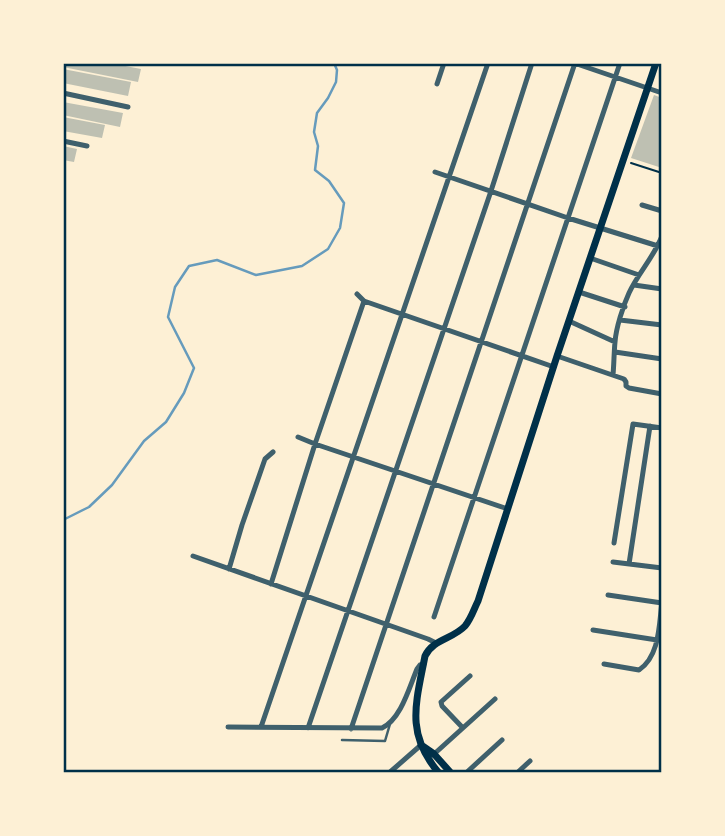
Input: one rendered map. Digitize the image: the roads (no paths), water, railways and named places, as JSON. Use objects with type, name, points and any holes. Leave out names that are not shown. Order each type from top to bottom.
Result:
[{"type":"main road","points":[[451,773],[421,745],[416,730],[415,715],[427,653],[436,643],[463,628],[478,601],[656,63]]},
{"type":"main road","points":[[431,757],[439,773]]},
{"type":"street","points":[[437,84],[444,63]]},
{"type":"street","points":[[261,727],[488,63]]},
{"type":"street","points":[[308,728],[532,63]]},
{"type":"street","points":[[351,729],[575,63],[662,93]]},
{"type":"street","points":[[434,617],[620,63]]},
{"type":"street","points":[[63,93],[128,107]]},
{"type":"street","points":[[63,141],[87,146]]},
{"type":"street","points":[[435,172],[658,246]]},
{"type":"street","points":[[642,205],[662,211]]},
{"type":"street","points":[[613,375],[615,342],[629,292],[655,253],[662,236]]},
{"type":"street","points":[[655,253],[662,254]]},
{"type":"street","points":[[590,258],[639,275]]},
{"type":"street","points":[[634,285],[662,289]]},
{"type":"street","points":[[579,292],[625,307]]},
{"type":"street","points":[[357,294],[364,301],[554,368]]},
{"type":"street","points":[[271,584],[364,301]]},
{"type":"street","points":[[620,320],[662,325]]},
{"type":"street","points":[[569,321],[615,342]]},
{"type":"street","points":[[615,352],[662,359]]},
{"type":"street","points":[[558,356],[624,379],[629,388],[662,394]]},
{"type":"street","points":[[614,543],[633,424],[662,428]]},
{"type":"street","points":[[629,564],[650,426]]},
{"type":"street","points":[[299,437],[508,509]]},
{"type":"street","points":[[229,569],[265,458],[273,452]]},
{"type":"street","points":[[193,556],[436,643]]},
{"type":"street","points":[[613,562],[662,568]]},
{"type":"street","points":[[604,664],[639,670],[645,667],[657,640],[662,603],[608,595]]},
{"type":"street","points":[[593,630],[657,640]]},
{"type":"street","points":[[228,727],[377,729],[390,724],[398,713],[417,668],[424,664]]},
{"type":"street","points":[[462,727],[441,702],[470,676]]},
{"type":"street","points":[[431,757],[495,699]]},
{"type":"street","points":[[466,773],[502,740]]},
{"type":"street","points":[[389,773],[421,745]]},
{"type":"street","points":[[517,773],[530,761]]},
{"type":"lane","points":[[342,740],[385,741],[390,724]]},
{"type":"waterway","points":[[63,520],[89,507],[112,485],[144,441],[166,422],[184,393],[194,368],[168,317],[175,287],[189,266],[217,260],[256,275],[302,266],[328,249],[340,228],[344,203],[329,181],[315,170],[318,146],[314,132],[317,113],[336,82],[337,70],[334,63]]}]
